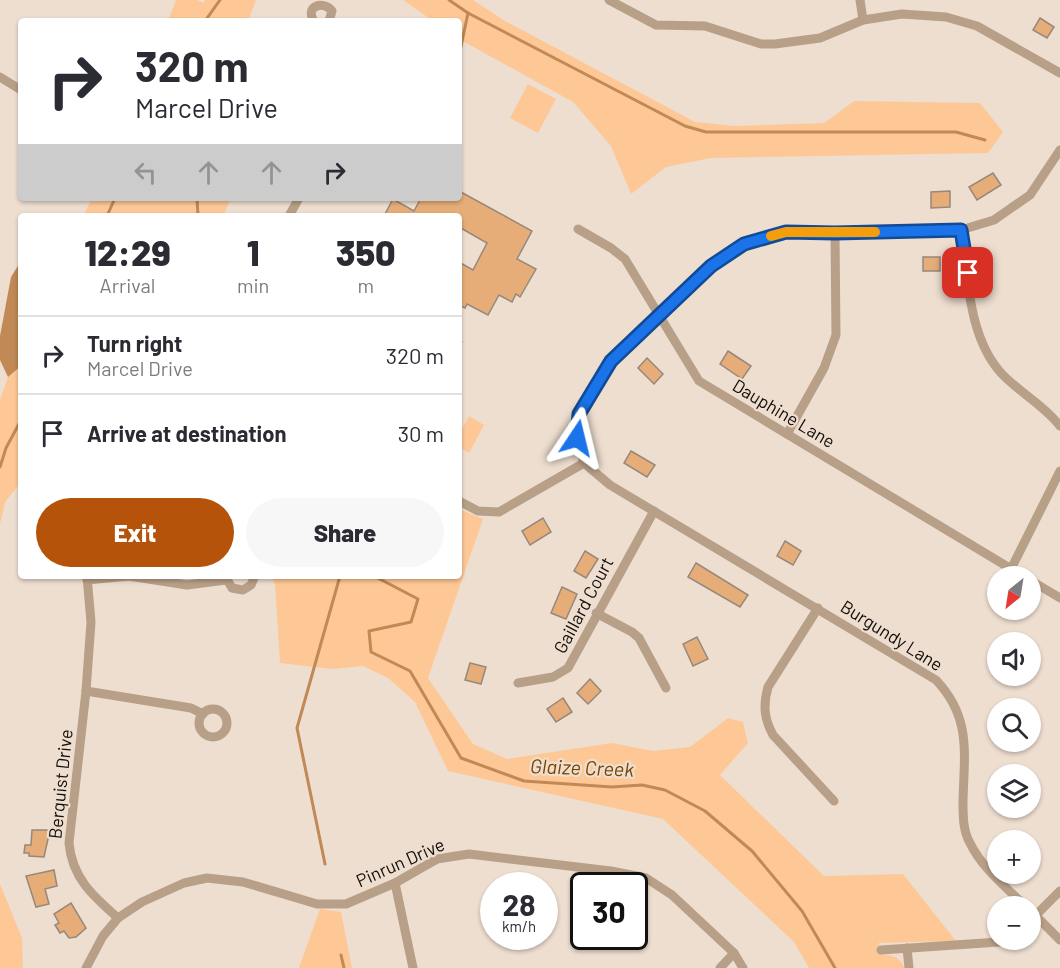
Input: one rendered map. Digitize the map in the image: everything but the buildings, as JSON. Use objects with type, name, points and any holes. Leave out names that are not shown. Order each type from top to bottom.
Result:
[{"type":"street","points":[[609,0],[656,25],[705,26],[761,44],[775,45],[820,38],[863,20],[902,14],[946,17],[977,26],[1060,74]]},
{"type":"street","points":[[860,0],[863,20]]},
{"type":"street","points":[[313,18],[310,12],[312,6],[319,2],[331,7],[332,18]]},
{"type":"street","points":[[0,77],[18,88]]},
{"type":"street","points":[[462,503],[478,511],[500,512],[584,463],[577,438],[579,414],[611,361],[657,314],[671,304],[711,266],[744,244],[786,232],[961,230],[994,220],[1030,195],[1060,150]]},
{"type":"street","name":"Dauphine Lane","points":[[578,228],[625,259],[699,381],[1006,566]]},
{"type":"street","points":[[961,230],[974,315],[984,347],[1001,373],[1060,426]]},
{"type":"street","points":[[787,434],[824,368],[836,335],[835,233]]},
{"type":"street","name":"Burgundy Lane","points":[[584,463],[610,485],[936,680],[956,705],[964,732],[963,815],[970,843],[989,870],[1015,896]]},
{"type":"street","points":[[1012,566],[1060,471]]},
{"type":"street","name":"Gaillard Court","points":[[518,683],[553,677],[568,668],[596,613],[654,511]]},
{"type":"street","name":"Berquist Drive","points":[[87,579],[91,622],[86,691],[69,843],[70,855],[72,865],[84,886],[118,918]]},
{"type":"street","points":[[148,579],[187,585],[220,579]]},
{"type":"street","points":[[227,579],[232,588],[243,590],[252,585],[254,579]]},
{"type":"street","points":[[1041,587],[1060,598]]},
{"type":"street","points":[[818,608],[768,687],[765,713],[767,725],[773,735],[834,801]]},
{"type":"street","points":[[596,613],[633,632],[639,638],[666,688]]},
{"type":"street","points":[[86,691],[190,708],[203,714]]},
{"type":"street","name":"Pinrun Drive","points":[[118,918],[142,902],[184,883],[207,878],[243,882],[325,905],[346,904],[395,883],[438,859],[469,854],[646,878],[672,895],[734,953],[743,968]]},
{"type":"street","points":[[395,883],[413,968]]},
{"type":"street","points":[[1041,908],[1060,891]]},
{"type":"street","points":[[86,968],[103,936],[118,918]]},
{"type":"street","points":[[1041,924],[1060,940]]},
{"type":"street","points":[[881,950],[987,943]]},
{"type":"street","points":[[908,948],[909,968]]},
{"type":"street","points":[[720,968],[734,953]]},
{"type":"shaded area","points":[[176,0],[197,0],[204,3],[205,0],[256,0],[249,18],[169,18]]},
{"type":"shaded area","points":[[403,0],[473,0],[505,21],[695,122],[734,126],[824,123],[854,101],[980,103],[1003,132],[988,153],[711,158],[666,167],[631,194],[611,146],[573,102],[462,41],[462,18],[429,18]]},
{"type":"shaded area","points":[[528,84],[556,99],[538,133],[510,118]]},
{"type":"shaded area","points":[[90,201],[230,201],[224,213],[84,213]]},
{"type":"shaded area","points":[[18,266],[18,369],[8,377],[0,360],[0,336],[11,277]]},
{"type":"shaded area","points":[[18,369],[18,486],[5,502],[0,524],[0,400],[8,377]]},
{"type":"shaded area","points":[[469,416],[484,425],[469,453],[462,449],[462,429]]},
{"type":"shaded area","points":[[462,510],[483,519],[428,678],[473,744],[507,759],[612,743],[653,751],[690,747],[728,718],[743,722],[748,743],[720,775],[824,876],[903,874],[956,941],[879,943],[881,954],[895,957],[905,968],[809,968],[794,942],[663,819],[448,771],[415,702],[388,678],[363,666],[332,669],[280,663],[275,584],[272,579],[462,579]]},
{"type":"shaded area","points":[[0,884],[22,938],[23,968],[0,968]]},
{"type":"shaded area","points":[[320,909],[341,912],[352,968],[299,968]]},
{"type":"waterway","name":"Glaize Creek","points":[[207,18],[220,0]]},
{"type":"waterway","points":[[449,0],[468,13],[685,126],[706,132],[956,132],[985,140]]},
{"type":"waterway","points":[[462,42],[468,13]]},
{"type":"waterway","points":[[108,213],[114,201]]},
{"type":"waterway","name":"Glaize Creek","points":[[197,201],[198,213]]},
{"type":"waterway","points":[[0,467],[6,448],[18,426]]},
{"type":"waterway","points":[[325,864],[297,728],[339,579]]},
{"type":"waterway","name":"Glaize Creek","points":[[380,579],[418,599],[411,622],[369,631],[371,652],[410,671],[461,758],[524,781],[612,787],[642,785],[665,790],[705,811],[752,851],[802,911],[835,968]]},
{"type":"waterway","points":[[341,955],[344,968]]},
{"type":"slow traffic","points":[[771,236],[786,232],[875,232]]},
{"type":"route","points":[[577,438],[579,414],[611,361],[657,314],[671,304],[711,266],[744,244],[786,232],[961,230],[968,273]]}]
